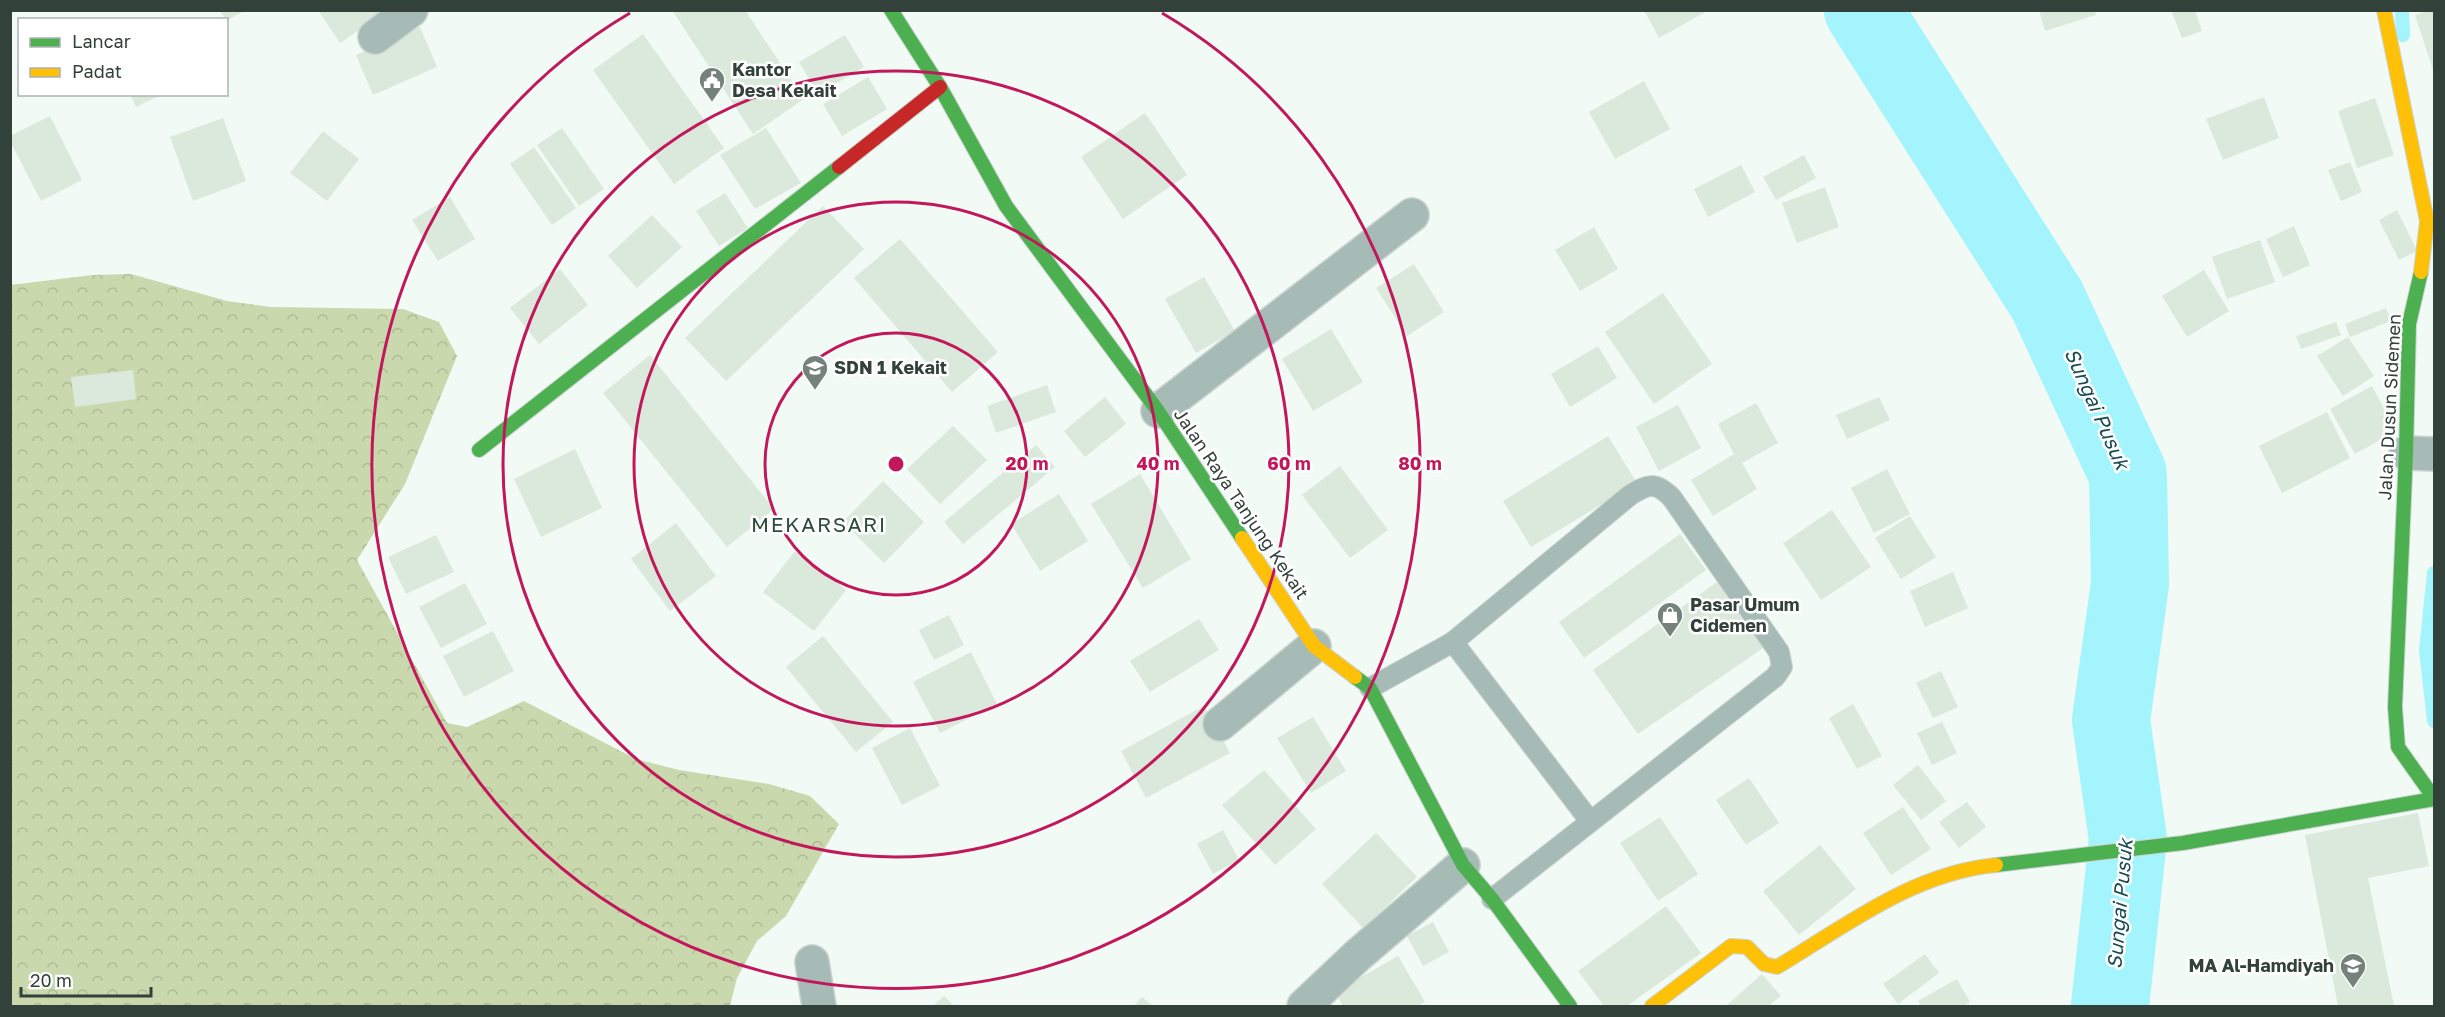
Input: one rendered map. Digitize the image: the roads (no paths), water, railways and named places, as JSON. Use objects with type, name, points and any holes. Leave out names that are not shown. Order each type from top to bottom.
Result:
[{"type":"street","points":[[375,38],[411,10]]},
{"type":"street","name":"Jalan Raya Tanjung Kekait","points":[[891,10],[940,87],[1006,206],[1158,411],[1314,646],[1370,688],[1463,865],[1492,899],[1570,1006]]},
{"type":"street","name":"Jalan Dusun Sidemen","points":[[2384,10],[2427,221],[2419,287],[2409,324],[2423,453],[2395,668],[2396,717],[2398,747],[2434,799]]},
{"type":"street","points":[[479,450],[940,87]]},
{"type":"street","points":[[1158,411],[1412,215]]},
{"type":"street","points":[[1220,724],[1314,646]]},
{"type":"street","points":[[1652,1006],[1731,946],[1750,947],[1763,963],[1770,967],[1777,967],[1882,903],[1940,875],[1972,867],[2183,843],[2434,799]]},
{"type":"street","points":[[1304,1006],[1358,955],[1463,865]]},
{"type":"street","points":[[812,962],[819,1006]]},
{"type":"lane","points":[[1370,688],[1453,642],[1629,496],[1644,487],[1654,485],[1663,489],[1672,498],[1779,652],[1782,667],[1775,676],[1492,899]]},
{"type":"lane","points":[[1453,642],[1590,821]]},
{"type":"waterway","name":"Sungai Pusuk","points":[[1863,10],[2047,300],[2128,474],[2130,584],[2111,720],[2128,839],[2110,1006]]},
{"type":"waterway","points":[[2402,10],[2403,35]]},
{"type":"waterway","points":[[2434,573],[2426,650],[2434,721]]},
{"type":"place","name":"Kantor Desa Kekait","points":[[712,103]]},
{"type":"place","name":"SDN 1 Kekait","points":[[815,391]]},
{"type":"place","name":"Pasar Umum Cidemen","points":[[1670,638]]},
{"type":"place","name":"MA Al-Hamdiyah","points":[[2353,989]]},
{"type":"district","name":"MEKARSARI","points":[[819,525]]}]
